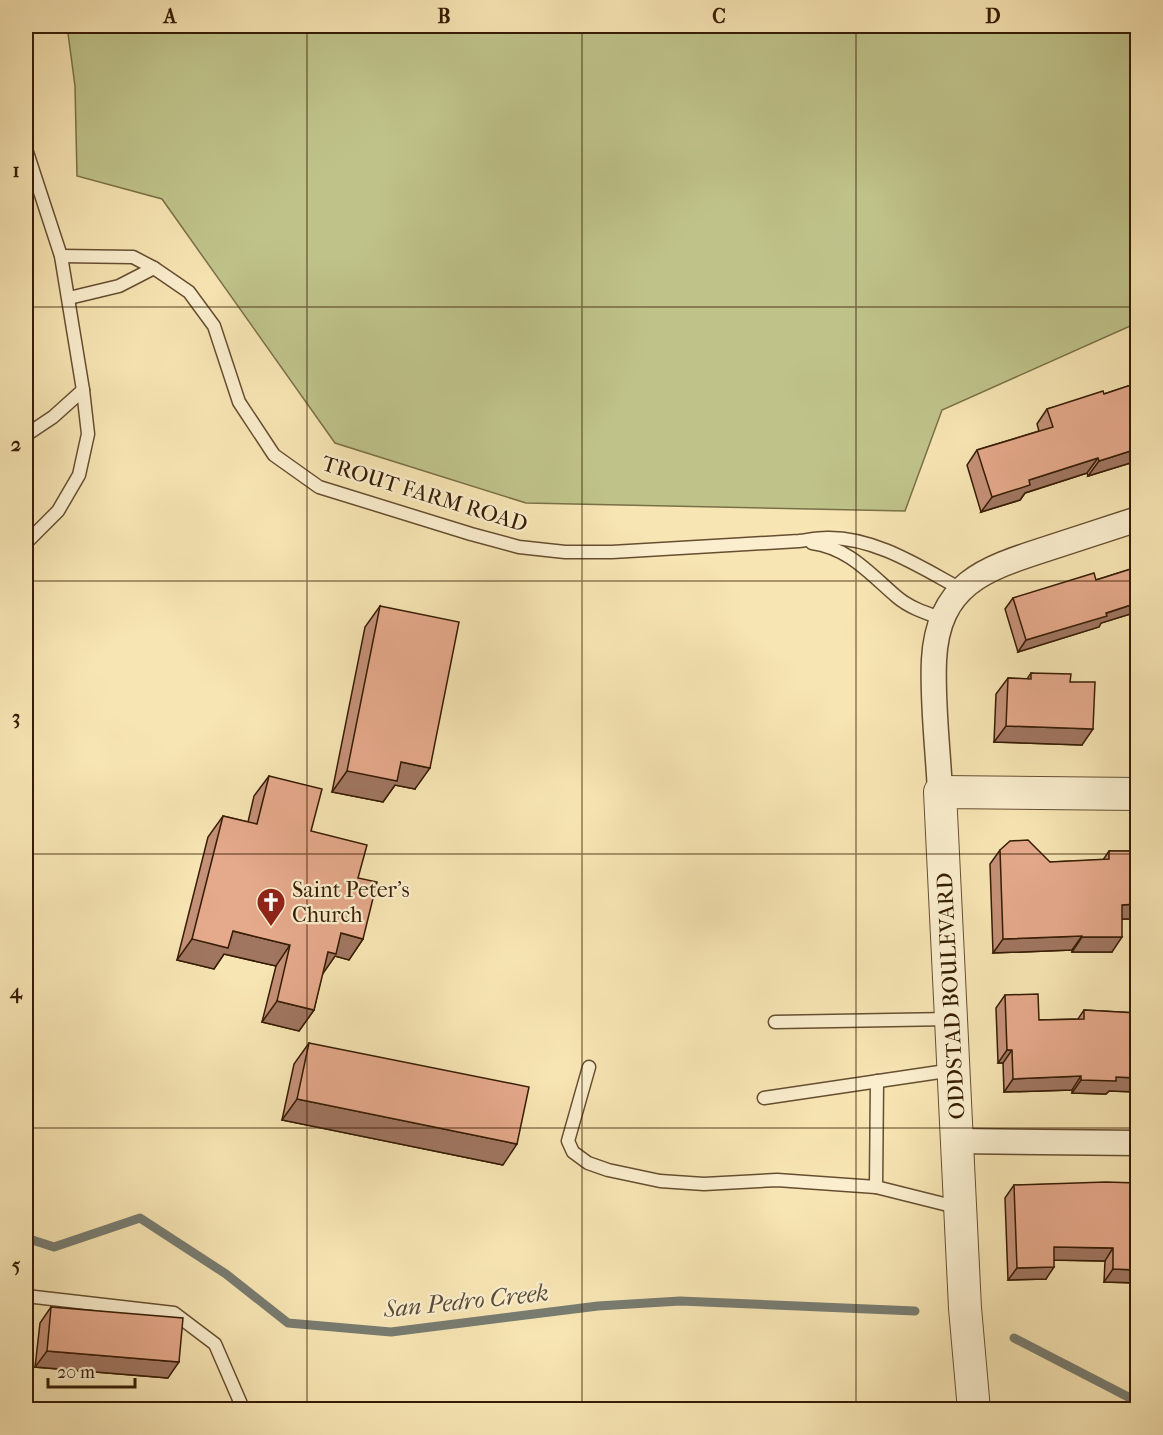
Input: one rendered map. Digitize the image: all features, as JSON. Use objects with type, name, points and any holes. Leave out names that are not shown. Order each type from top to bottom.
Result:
[{"type":"street","points":[[961,589],[982,573],[1007,561],[1137,519]]},
{"type":"street","name":"ODDSTAD BOULEVARD","points":[[961,589],[943,619],[937,636],[934,659],[965,1308],[974,1410]]},
{"type":"street","points":[[940,792],[1137,794]]},
{"type":"street","points":[[957,1141],[1137,1143]]},
{"type":"lane","points":[[26,149],[60,256],[69,298],[88,434],[79,475],[58,511],[26,543]]},
{"type":"lane","name":"TROUT FARM ROAD","points":[[60,256],[133,257],[154,268],[189,292],[214,326],[239,402],[274,454],[319,487],[519,547],[565,552],[612,552],[827,538],[854,541],[878,548],[961,589]]},
{"type":"lane","points":[[69,298],[119,285],[154,268]]},
{"type":"lane","points":[[26,435],[53,417],[83,390]]},
{"type":"lane","name":"TROUT FARM ROAD","points":[[799,541],[822,544],[845,554],[864,567],[897,598],[915,609],[943,619]]},
{"type":"lane","points":[[775,1022],[951,1019]]},
{"type":"lane","points":[[590,1067],[568,1141],[573,1152],[588,1163],[608,1170],[660,1181],[704,1184],[777,1180],[876,1187],[960,1208]]},
{"type":"lane","points":[[764,1098],[954,1070]]},
{"type":"lane","points":[[876,1187],[877,1081]]},
{"type":"lane","points":[[26,1296],[174,1313],[215,1344],[241,1404]]},
{"type":"green space","points":[[67,26],[1137,26],[1137,323],[942,410],[905,511],[526,503],[335,443],[162,199],[77,176],[75,86]]},
{"type":"building","points":[[1137,383],[1137,449],[1099,461],[1098,458],[1029,480],[1030,485],[992,497],[977,450],[1053,427],[1047,409]]},
{"type":"building","points":[[1137,567],[1137,603],[1106,613],[1107,616],[1026,640],[1013,598],[1094,573],[1096,580]]},
{"type":"building","points":[[380,606],[459,622],[430,768],[401,762],[397,781],[347,771]]},
{"type":"building","points":[[1031,673],[1071,674],[1070,682],[1095,682],[1093,729],[1006,726],[1008,678],[1031,679]]},
{"type":"building","name":"Saint Peter's Church","points":[[269,776],[322,789],[311,831],[367,845],[358,878],[377,882],[363,939],[341,933],[336,954],[328,952],[314,1010],[277,1001],[290,945],[233,931],[228,948],[192,939],[223,816],[257,824]]},
{"type":"building","points":[[1028,840],[1050,862],[1109,859],[1109,851],[1137,851],[1137,904],[1122,905],[1122,937],[1003,939],[1000,850],[1010,841]]},
{"type":"building","points":[[1038,994],[1039,1020],[1084,1019],[1084,1010],[1137,1013],[1137,1078],[1116,1077],[1116,1081],[1081,1080],[1081,1076],[1013,1079],[1012,1050],[1007,1050],[1005,995]]},
{"type":"building","points":[[309,1043],[529,1087],[517,1144],[297,1099]]},
{"type":"building","points":[[1137,1183],[1137,1270],[1113,1269],[1113,1248],[1054,1247],[1054,1267],[1017,1268],[1014,1185]]},
{"type":"building","points":[[51,1307],[183,1318],[179,1362],[47,1351]]},
{"type":"waterway","name":"San Pedro Creek","points":[[26,1238],[54,1247],[140,1218],[226,1274],[288,1323],[391,1332],[598,1306],[680,1301],[915,1311]]},
{"type":"waterway","name":"San Pedro Creek","points":[[1014,1338],[1138,1402]]},
{"type":"place","name":"Saint Peter's Church","points":[[271,928]]}]
